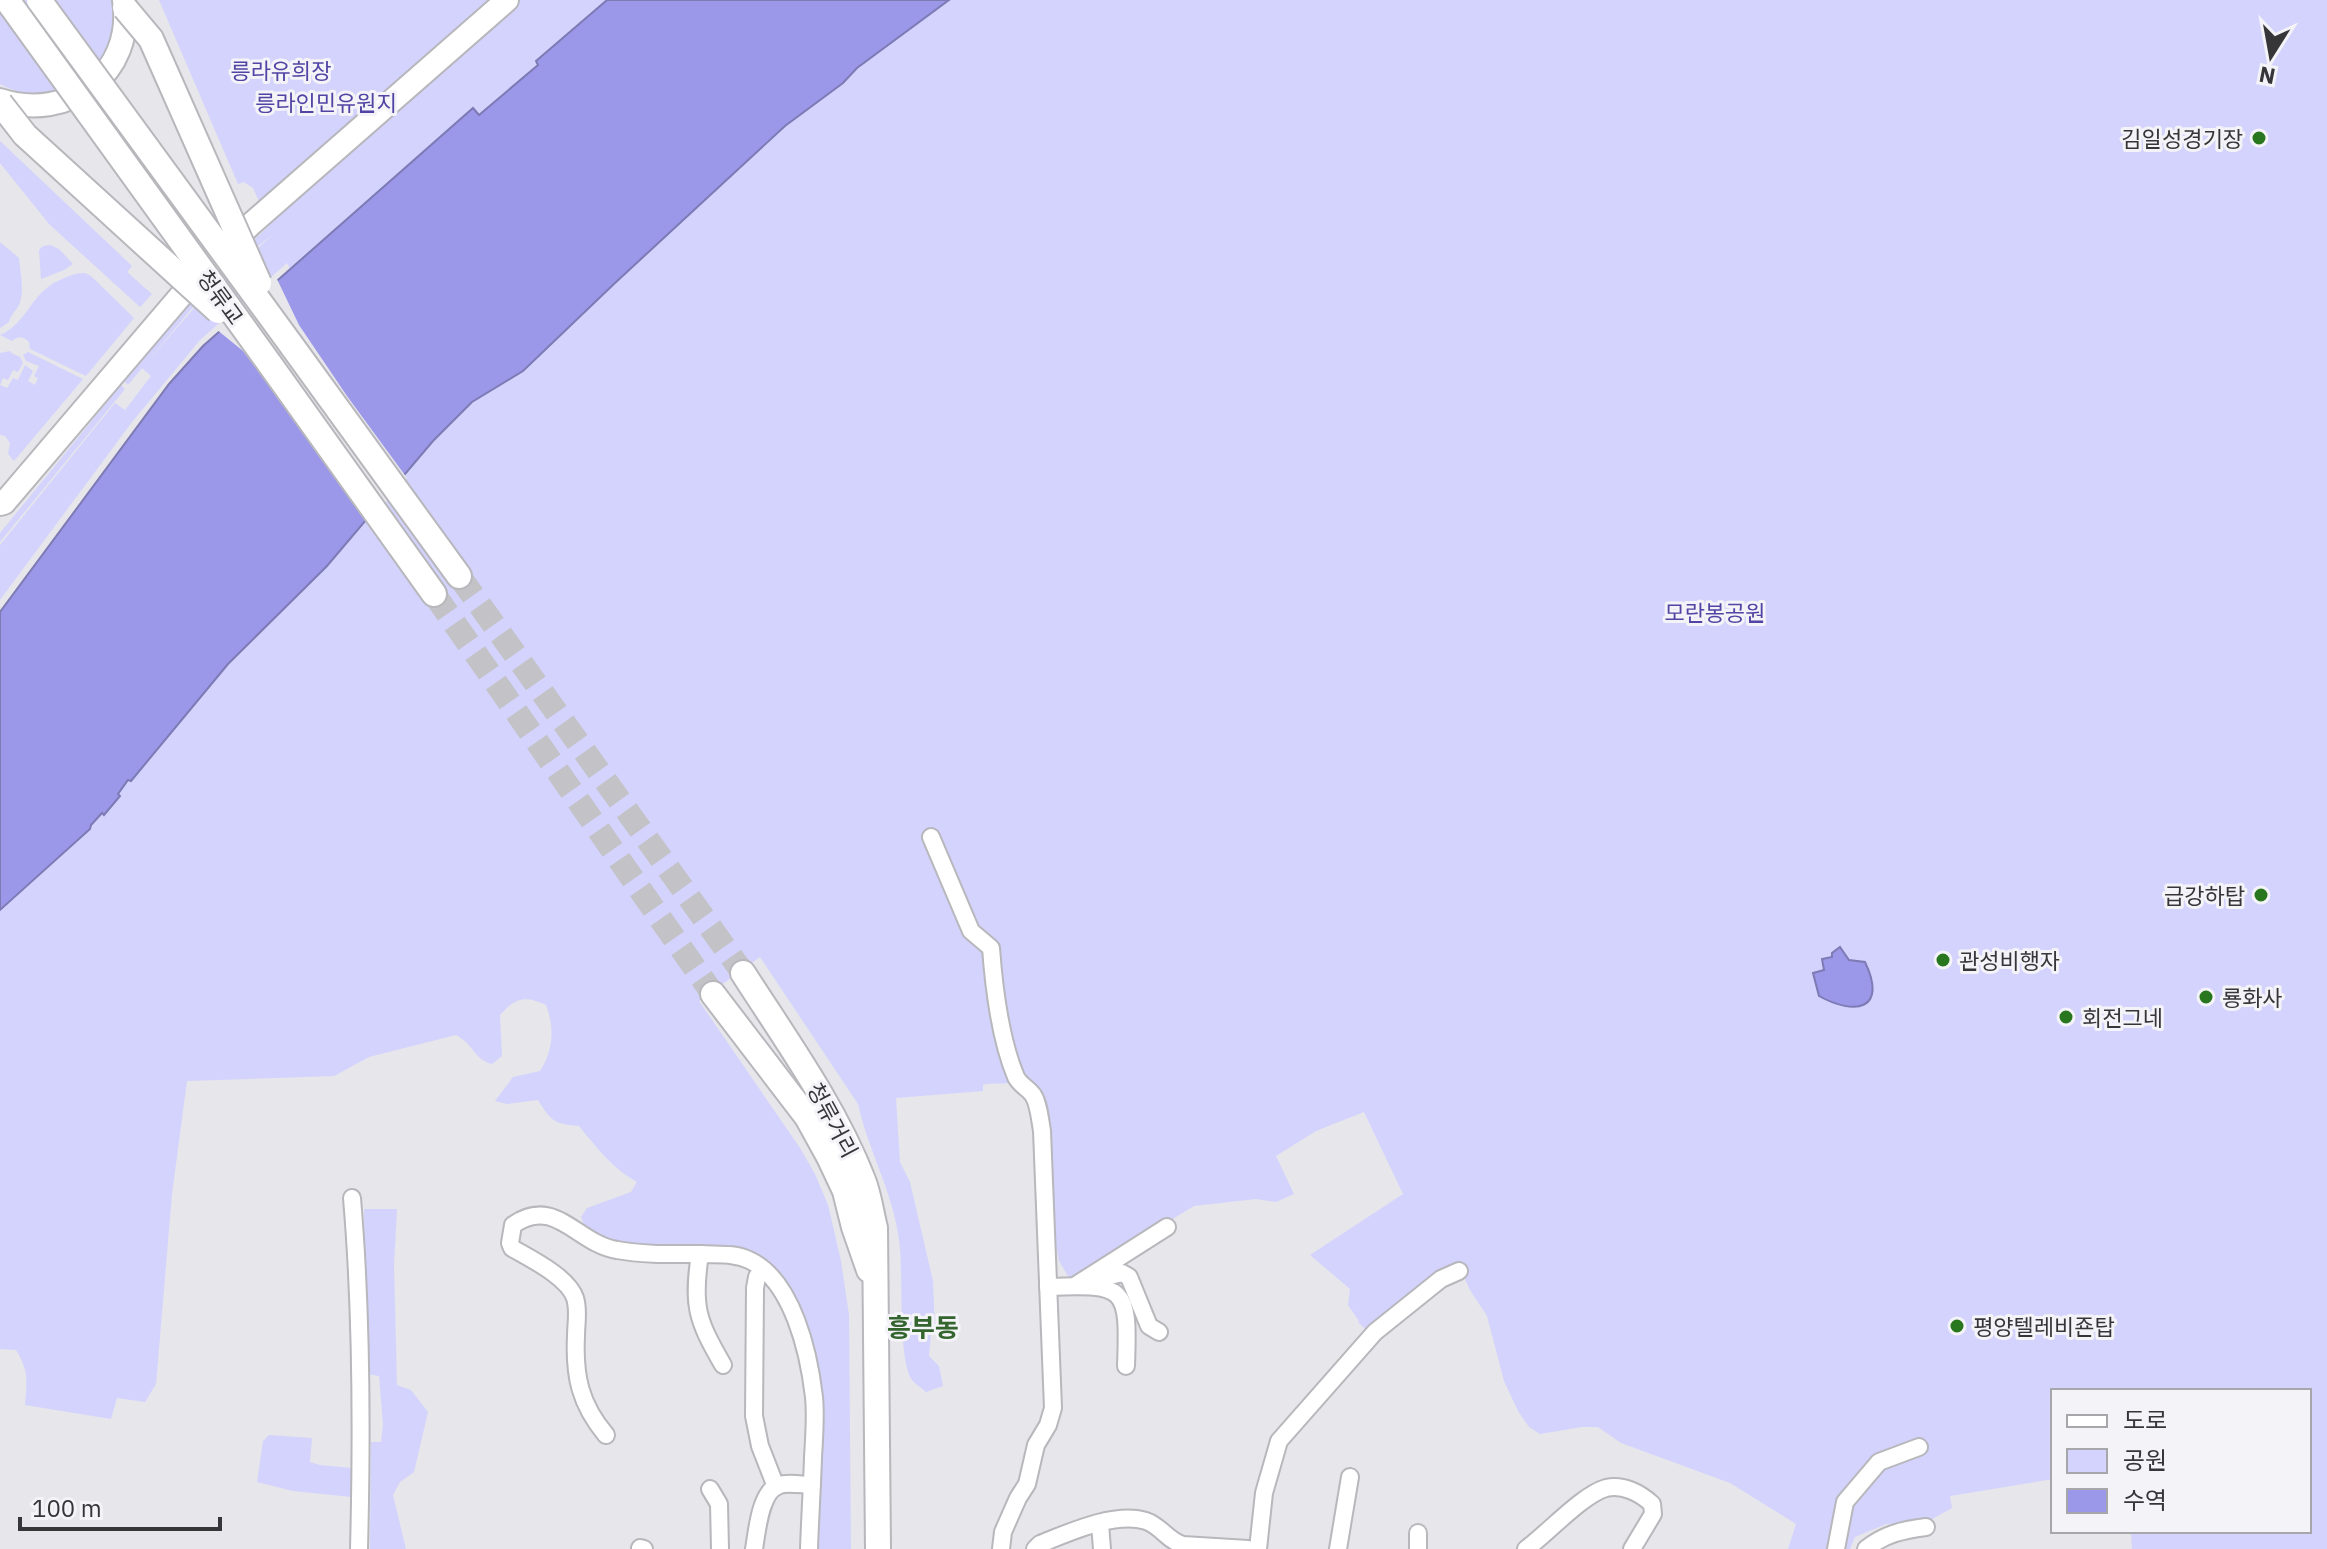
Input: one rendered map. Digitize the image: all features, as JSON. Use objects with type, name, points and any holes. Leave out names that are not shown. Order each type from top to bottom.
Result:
[{"type":"main road","name":"청류교","points":[[7,0],[434,594]]},
{"type":"main road","name":"청류교","points":[[39,0],[459,576]]},
{"type":"main road","points":[[125,4],[151,39],[267,300],[292,346]]},
{"type":"main road","points":[[0,101],[25,135],[205,298],[269,363]]},
{"type":"main road","name":"청류거리","points":[[743,973],[826,1104],[864,1183],[875,1228],[878,1549]]},
{"type":"main road","name":"청류거리","points":[[713,994],[807,1117],[845,1191],[874,1284]]},
{"type":"street","points":[[1,505],[201,272],[250,225],[507,0]]},
{"type":"street","points":[[0,101],[24,106],[51,105],[88,89],[115,59],[124,34],[125,4]]},
{"type":"street","points":[[931,837],[971,931],[991,948],[1006,1043],[1019,1083],[1032,1094],[1036,1103],[1042,1131],[1053,1408],[1048,1425],[1036,1445],[1027,1484],[1003,1532],[1001,1549]]},
{"type":"street","points":[[352,1198],[362,1443],[359,1549]]},
{"type":"street","points":[[606,1435],[591,1417],[582,1398],[575,1358],[575,1297],[555,1275],[512,1248],[510,1243],[513,1225],[533,1215],[555,1218],[612,1250],[649,1255],[732,1255],[751,1261],[775,1281],[787,1299],[807,1356],[814,1399],[809,1549]]},
{"type":"street","points":[[1075,1286],[1167,1227]]},
{"type":"street","points":[[700,1254],[697,1310],[707,1337],[723,1365]]},
{"type":"street","points":[[762,1270],[755,1288],[754,1416],[760,1446],[776,1487]]},
{"type":"street","points":[[1258,1549],[1264,1493],[1279,1441],[1375,1332],[1441,1279],[1459,1271]]},
{"type":"street","points":[[1096,1285],[1122,1273],[1129,1277],[1149,1326],[1159,1332]]},
{"type":"street","points":[[1048,1287],[1096,1285],[1112,1290],[1125,1307],[1126,1366]]},
{"type":"street","points":[[1836,1549],[1845,1502],[1879,1462],[1919,1447]]},
{"type":"street","points":[[1338,1549],[1350,1477]]},
{"type":"street","points":[[754,1549],[762,1506],[772,1490],[780,1485],[812,1485]]},
{"type":"street","points":[[1526,1549],[1586,1499],[1606,1488],[1625,1488],[1643,1495],[1652,1504],[1653,1514],[1649,1523],[1632,1549]]},
{"type":"street","points":[[710,1489],[719,1504],[720,1549]]},
{"type":"street","points":[[1035,1549],[1040,1544],[1100,1524],[1126,1519],[1145,1521],[1160,1528],[1173,1542],[1183,1545],[1248,1549]]},
{"type":"street","points":[[1100,1524],[1102,1549]]},
{"type":"street","points":[[1866,1549],[1877,1540],[1903,1530],[1926,1527]]},
{"type":"green space","points":[[0,0],[111,0],[112,24],[107,45],[97,64],[83,79],[65,89],[45,94],[23,93],[0,84]]},
{"type":"green space","name":"릉라인민유원지","points":[[159,0],[607,0],[479,115],[472,109],[290,269],[287,263],[200,340],[132,422],[0,600],[0,545],[115,403],[125,410],[151,376],[142,368],[128,385],[124,381],[204,286],[270,225],[253,188],[244,182],[238,184]],"holes":[[[274,234],[209,291],[146,363],[208,289]]]},
{"type":"green space","name":"모란봉공원","points":[[949,0],[2327,0],[2327,1549],[2132,1549],[2131,1533],[2311,1533],[2311,1389],[2051,1389],[2051,1479],[1950,1496],[1952,1508],[1927,1522],[1886,1524],[1855,1537],[1850,1549],[1788,1549],[1796,1524],[1730,1483],[1621,1443],[1598,1427],[1540,1434],[1529,1427],[1504,1381],[1487,1316],[1464,1277],[1451,1268],[1367,1331],[1358,1322],[1348,1305],[1350,1289],[1310,1255],[1403,1194],[1364,1112],[1316,1131],[1276,1156],[1294,1194],[1276,1202],[1256,1199],[1194,1206],[1071,1281],[1059,1261],[1043,1100],[1033,1082],[986,1084],[983,1091],[896,1098],[900,1162],[910,1182],[933,1281],[935,1332],[931,1333],[929,1356],[939,1366],[943,1386],[926,1392],[912,1380],[907,1369],[896,1222],[858,1104],[760,957],[699,1001],[800,1148],[828,1205],[849,1315],[851,1549],[815,1549],[811,1348],[799,1306],[790,1293],[731,1250],[615,1243],[587,1231],[581,1217],[587,1208],[631,1192],[637,1182],[612,1164],[579,1126],[554,1120],[538,1100],[507,1104],[495,1101],[513,1077],[540,1071],[548,1055],[551,1039],[549,1014],[546,1005],[532,1000],[516,1002],[500,1015],[502,1056],[492,1064],[481,1059],[456,1035],[369,1057],[334,1076],[187,1081],[172,1194],[156,1384],[145,1402],[117,1398],[111,1419],[25,1405],[26,1376],[20,1357],[16,1350],[0,1349],[0,910],[90,830],[91,825],[228,664],[327,566],[433,441],[472,402],[523,371],[785,126],[843,83],[857,68]]},
{"type":"green space","points":[[0,141],[132,266],[127,272],[152,294],[140,307],[49,224],[0,163]]},
{"type":"green space","points":[[0,242],[19,258],[22,288],[19,305],[9,322],[0,328]]},
{"type":"green space","points":[[50,245],[59,249],[73,264],[41,279],[39,250]]},
{"type":"green space","points":[[85,273],[134,318],[86,376],[30,349],[25,339],[12,341],[0,335],[17,323],[50,286],[69,276]]},
{"type":"green space","points":[[10,351],[23,363],[18,372],[13,370],[8,380],[3,378],[0,385],[0,353]]},
{"type":"green space","points":[[28,352],[83,379],[14,461],[8,454],[10,443],[0,435],[0,385],[7,388],[13,378],[18,380],[25,365],[33,371],[28,381],[35,385],[38,378],[34,376],[39,366],[26,361],[23,355]]},
{"type":"green space","points":[[121,385],[125,389],[0,542],[0,533]]},
{"type":"green space","points":[[364,1209],[397,1209],[394,1265],[397,1385],[411,1390],[428,1412],[414,1472],[400,1482],[393,1495],[406,1549],[370,1549],[371,1442],[381,1442],[383,1424],[379,1376],[367,1374]]},
{"type":"green space","points":[[269,1435],[312,1438],[310,1462],[352,1468],[351,1497],[293,1491],[257,1482],[263,1441]]},
{"type":"water","points":[[607,0],[949,0],[785,126],[523,371],[472,402],[433,441],[327,566],[228,664],[131,781],[128,780],[118,794],[120,796],[104,815],[102,813],[90,829],[0,910],[0,612],[169,384],[203,346],[473,108],[479,115]]},
{"type":"water","points":[[1840,947],[1849,960],[1865,962],[1871,978],[1873,990],[1870,999],[1855,1007],[1819,996],[1813,973],[1824,970],[1822,959],[1832,957],[1832,953]]},
{"type":"pier","points":[[276,277],[299,325],[407,478],[368,523],[243,351],[216,329]]},
{"type":"tunnel","points":[[459,576],[743,973]]},
{"type":"tunnel","points":[[434,594],[713,994]]},
{"type":"place","name":"김일성경기장","points":[[2259,138]]},
{"type":"place","name":"급강하탑","points":[[2261,895]]},
{"type":"place","name":"관성비행자","points":[[1943,960]]},
{"type":"place","name":"룡화사","points":[[2206,997]]},
{"type":"place","name":"회전그네","points":[[2066,1017]]},
{"type":"place","name":"평양텔레비죤탑","points":[[1957,1326]]},
{"type":"district","name":"흥부동","points":[[923,1327]]},
{"type":"park label","name":"릉라유희장","points":[[281,70]]}]
